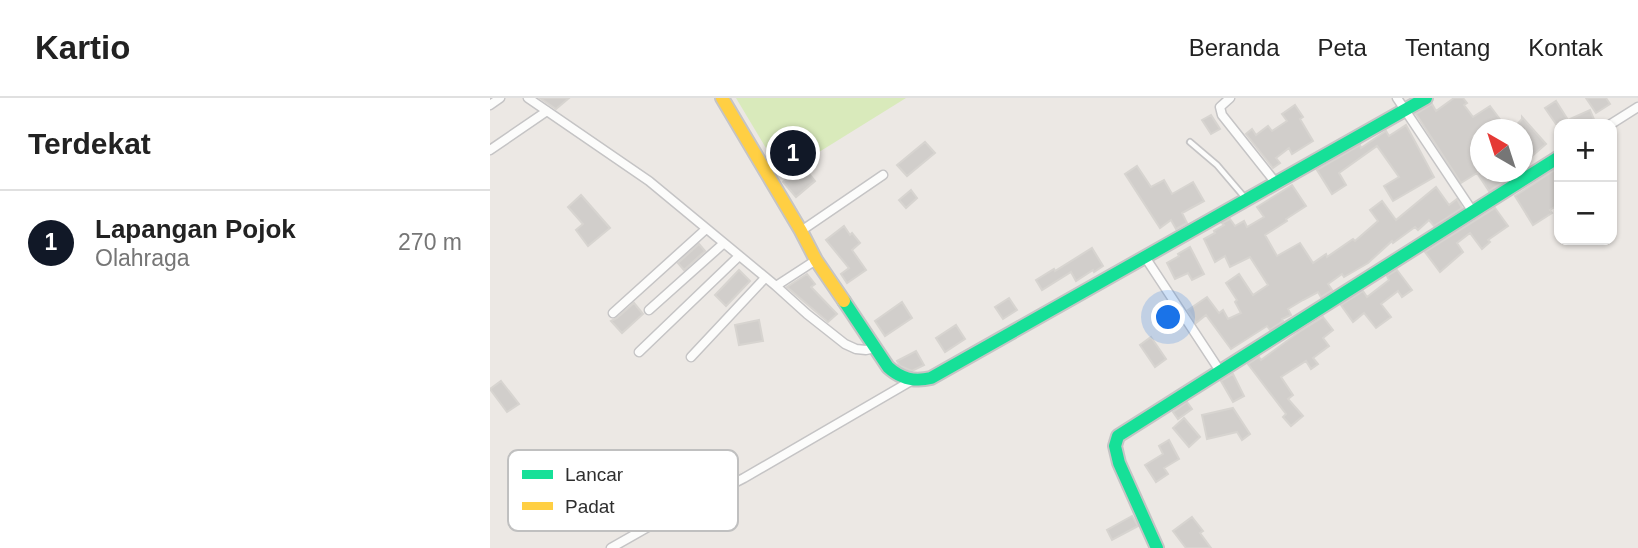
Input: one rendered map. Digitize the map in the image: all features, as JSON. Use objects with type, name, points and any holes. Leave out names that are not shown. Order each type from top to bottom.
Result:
[{"type":"street","points":[[490,105],[500,98]]},
{"type":"street","points":[[528,98],[649,181],[845,344],[856,349],[875,348]]},
{"type":"street","points":[[722,98],[816,260],[888,367],[902,378],[911,381],[930,378],[1426,98]]},
{"type":"street","points":[[1230,98],[1220,107],[1222,115],[1276,183]]},
{"type":"street","points":[[1397,98],[1473,212]]},
{"type":"street","points":[[1617,120],[1638,107]]},
{"type":"street","points":[[490,150],[547,111]]},
{"type":"street","points":[[1157,548],[1119,463],[1115,446],[1118,436],[1554,160]]},
{"type":"street","points":[[801,232],[883,176]]},
{"type":"street","points":[[613,313],[706,229]]},
{"type":"street","points":[[649,310],[724,243]]},
{"type":"street","points":[[639,352],[739,256]]},
{"type":"street","points":[[1145,257],[1220,371]]},
{"type":"street","points":[[776,286],[816,260]]},
{"type":"street","points":[[691,357],[765,278]]},
{"type":"street","points":[[738,481],[911,381]]},
{"type":"street","points":[[611,548],[642,531]]},
{"type":"lane","points":[[1191,142],[1217,165],[1246,200]]},
{"type":"green space","points":[[736,98],[906,98],[782,175]]},
{"type":"building","points":[[540,98],[569,98],[556,109]]},
{"type":"building","points":[[1454,98],[1463,98],[1467,103],[1464,105],[1473,117],[1490,106],[1500,119],[1470,119],[1470,177],[1461,183],[1416,114],[1432,104],[1436,111]]},
{"type":"building","points":[[1586,98],[1606,98],[1610,104],[1596,113]]},
{"type":"building","points":[[1556,101],[1567,119],[1554,121],[1545,108]]},
{"type":"building","points":[[1295,105],[1313,141],[1292,154],[1289,148],[1276,158],[1280,163],[1273,168],[1246,134],[1252,129],[1256,135],[1268,126],[1272,131],[1287,121],[1282,114]]},
{"type":"building","points":[[1590,110],[1594,119],[1570,119]]},
{"type":"building","points":[[1211,115],[1220,129],[1211,134],[1202,120]]},
{"type":"building","points":[[1406,125],[1434,177],[1393,201],[1384,186],[1399,177],[1377,146],[1339,173],[1346,185],[1332,194],[1317,170],[1360,145],[1361,148],[1386,131],[1389,136]]},
{"type":"building","points":[[1533,129],[1546,144],[1533,155]]},
{"type":"building","points":[[925,142],[935,153],[907,176],[897,165]]},
{"type":"building","points":[[803,166],[815,181],[796,197],[783,182]]},
{"type":"building","points":[[1137,166],[1151,187],[1164,180],[1172,194],[1193,182],[1204,201],[1182,213],[1187,223],[1176,229],[1171,220],[1160,228],[1125,174]]},
{"type":"building","points":[[1554,170],[1554,207],[1550,210],[1552,213],[1533,225],[1515,196]]},
{"type":"building","points":[[1483,182],[1503,182],[1489,191]]},
{"type":"building","points":[[1292,185],[1306,206],[1265,235],[1277,256],[1300,243],[1313,263],[1353,239],[1355,241],[1378,221],[1370,210],[1382,201],[1396,220],[1436,187],[1449,205],[1457,199],[1462,208],[1434,226],[1429,220],[1418,230],[1415,227],[1393,243],[1392,241],[1368,263],[1344,277],[1342,274],[1328,284],[1332,290],[1321,297],[1318,292],[1303,300],[1288,309],[1291,315],[1270,330],[1267,326],[1231,349],[1206,315],[1196,323],[1188,310],[1207,297],[1219,313],[1223,310],[1228,319],[1241,313],[1235,302],[1237,300],[1226,283],[1239,274],[1253,295],[1268,285],[1250,257],[1230,267],[1225,256],[1215,262],[1204,239],[1230,219],[1235,226],[1244,221],[1247,227],[1264,217],[1257,207]]},
{"type":"building","points":[[911,190],[917,198],[906,208],[899,200]]},
{"type":"building","points":[[581,195],[610,228],[588,246],[576,230],[583,224],[568,207]]},
{"type":"building","points":[[1495,208],[1508,226],[1488,240],[1490,242],[1482,249],[1470,233],[1457,243],[1463,252],[1440,272],[1425,252]]},
{"type":"building","points":[[844,226],[860,243],[852,250],[866,270],[847,283],[841,274],[849,268],[826,240]]},
{"type":"building","points":[[699,244],[705,251],[684,270],[678,263]]},
{"type":"building","points":[[1190,247],[1204,274],[1192,280],[1188,273],[1175,279],[1167,263]]},
{"type":"building","points":[[1092,248],[1103,266],[1076,281],[1071,272],[1042,290],[1036,280]]},
{"type":"building","points":[[739,270],[750,281],[726,306],[715,295]]},
{"type":"building","points":[[1397,270],[1412,290],[1402,297],[1398,291],[1381,304],[1391,317],[1376,328],[1364,313],[1353,322],[1341,305],[1363,291],[1367,297],[1389,280],[1387,276]]},
{"type":"building","points":[[807,274],[815,284],[811,287],[837,314],[828,322],[787,287]]},
{"type":"building","points":[[1009,298],[1017,310],[1003,319],[995,307]]},
{"type":"building","points":[[902,302],[912,318],[885,336],[875,321]]},
{"type":"building","points":[[634,303],[643,314],[622,333],[611,321]]},
{"type":"building","points":[[1323,317],[1333,330],[1323,338],[1329,346],[1313,358],[1318,364],[1311,369],[1306,361],[1281,377],[1293,395],[1288,399],[1303,416],[1291,426],[1283,417],[1286,414],[1248,364],[1259,357],[1261,360]]},
{"type":"building","points":[[759,320],[763,341],[739,345],[735,325]]},
{"type":"building","points":[[956,325],[965,339],[945,352],[936,338]]},
{"type":"building","points":[[1151,337],[1166,359],[1155,367],[1140,345]]},
{"type":"building","points":[[916,351],[924,365],[912,371],[900,366],[897,361]]},
{"type":"building","points":[[1233,374],[1244,396],[1233,402],[1221,381]]},
{"type":"building","points":[[501,381],[519,404],[507,412],[490,389]]},
{"type":"building","points":[[1187,402],[1192,409],[1178,419],[1173,412]]},
{"type":"building","points":[[1233,408],[1250,434],[1242,440],[1237,432],[1207,439],[1202,415]]},
{"type":"building","points":[[1184,418],[1200,437],[1189,447],[1173,428]]},
{"type":"building","points":[[1169,440],[1179,459],[1164,468],[1168,474],[1156,482],[1145,465],[1163,454],[1159,446]]},
{"type":"building","points":[[1132,516],[1138,526],[1112,540],[1107,530]]},
{"type":"building","points":[[1192,517],[1211,548],[1186,548],[1173,531]]},
{"type":"traffic: fast","points":[[844,301],[888,367],[908,379],[931,378],[1426,98]]},
{"type":"traffic: fast","points":[[1157,548],[1119,463],[1115,446],[1118,436],[1554,160]]},
{"type":"traffic: slow","points":[[722,98],[816,260],[844,301]]},
{"type":"place","name":"Lapangan Pojok","points":[[793,153]]}]
